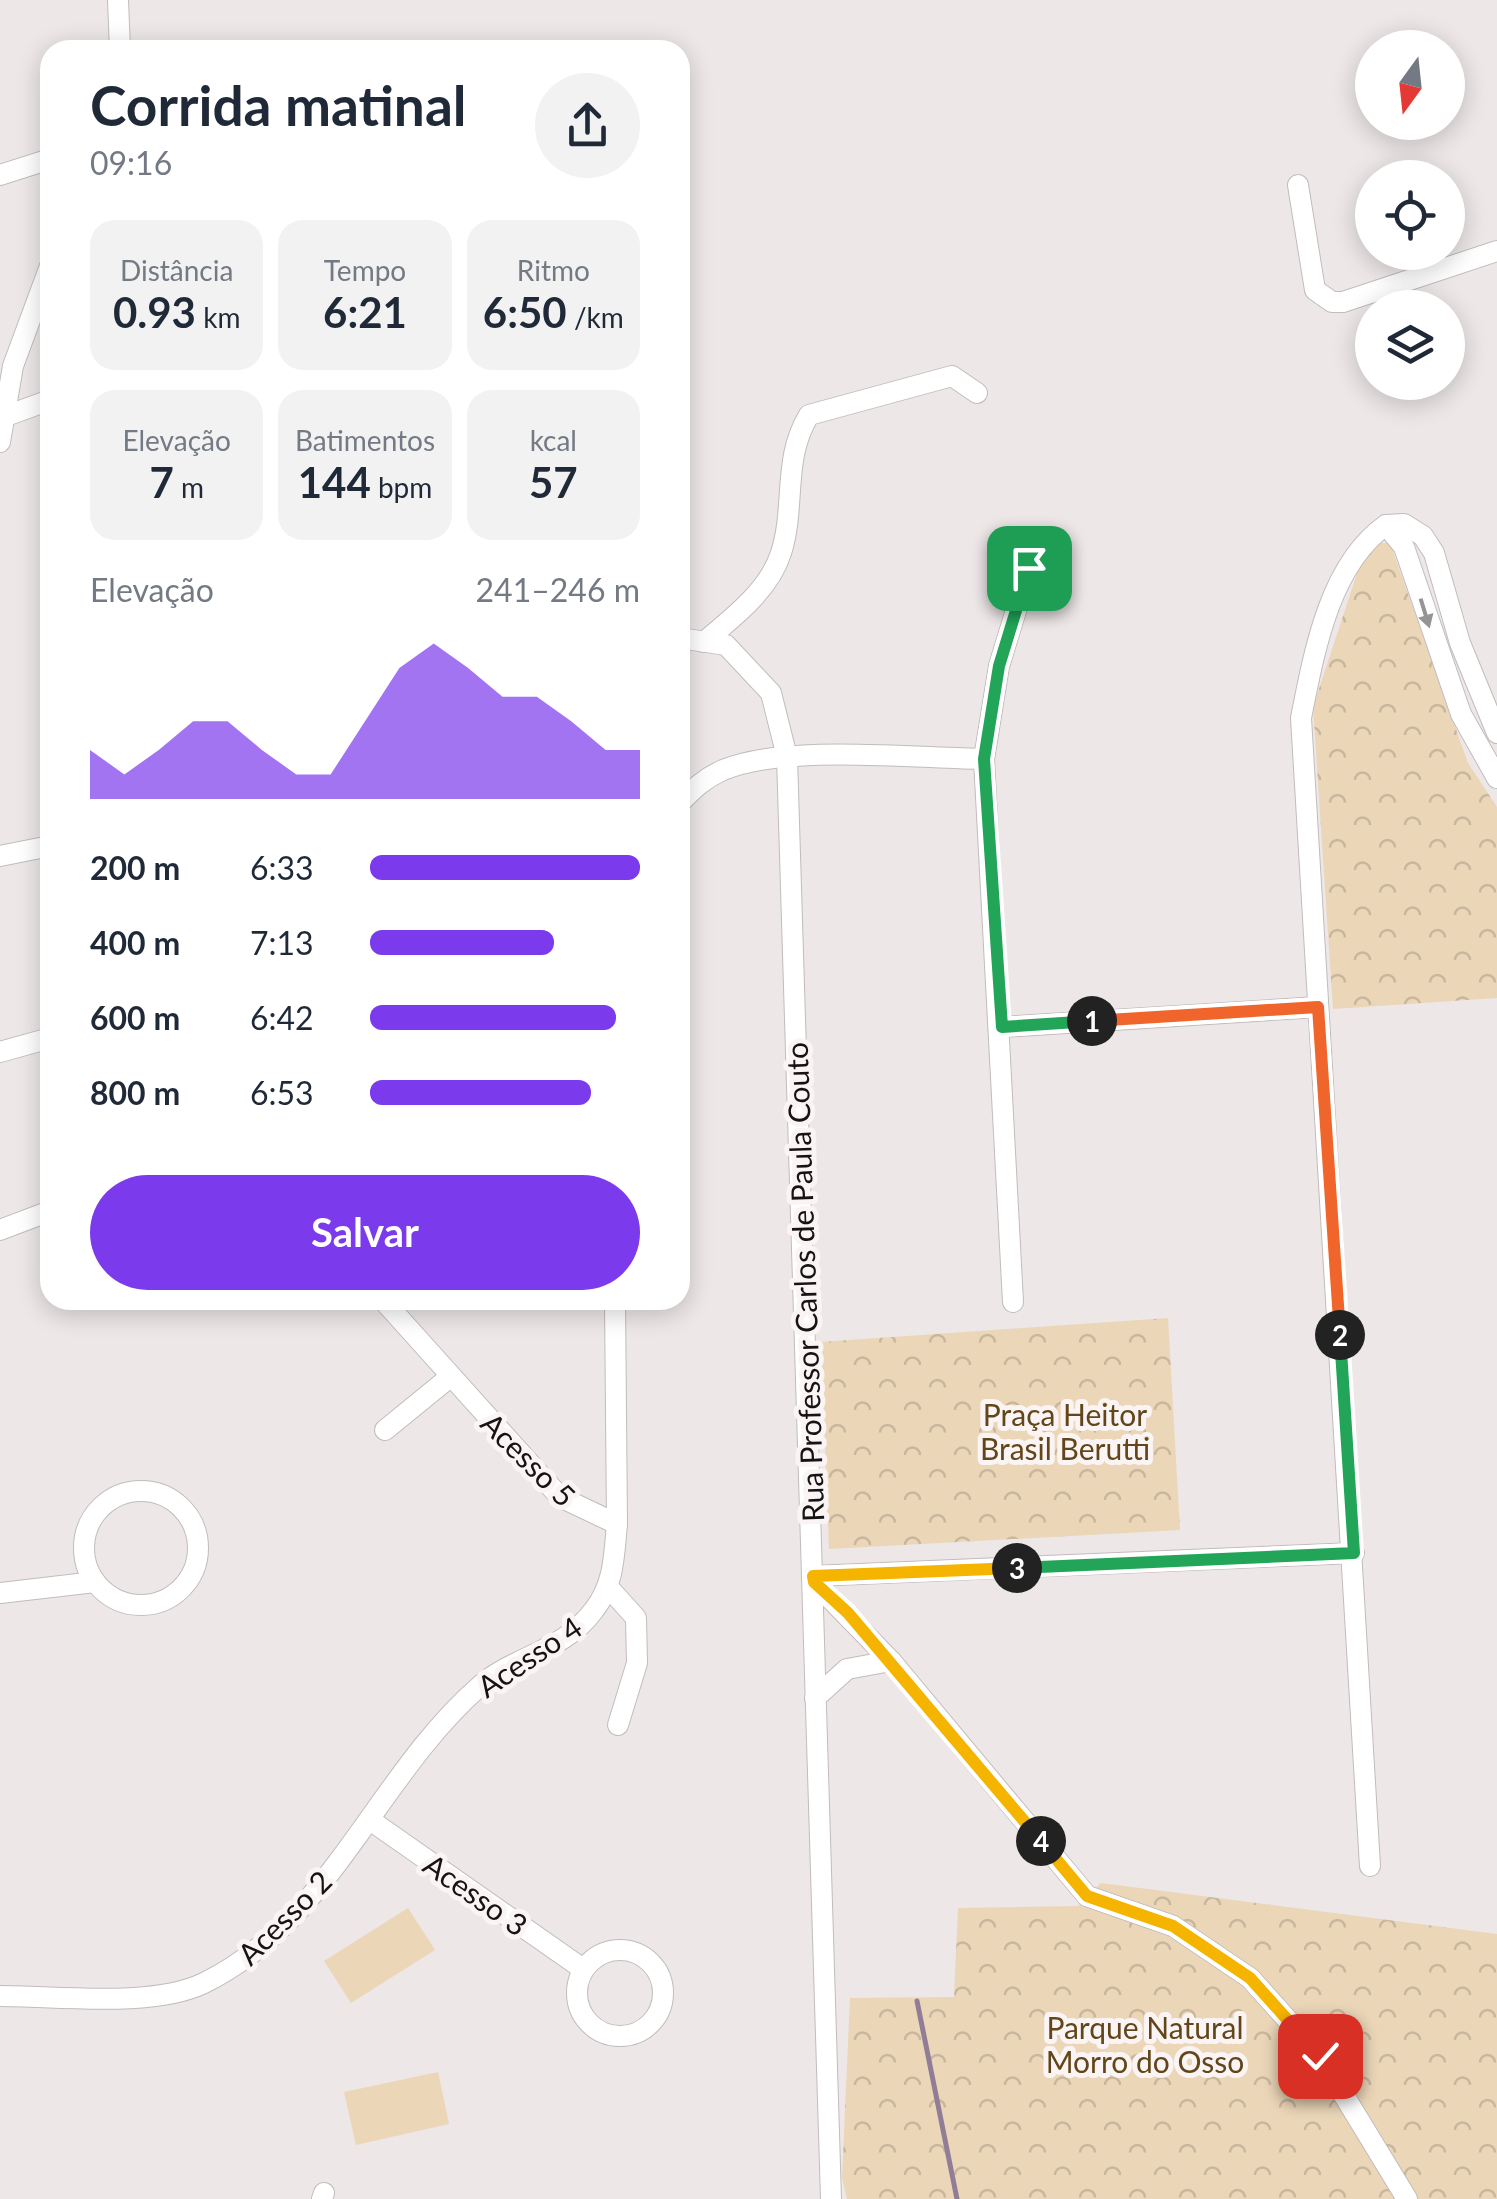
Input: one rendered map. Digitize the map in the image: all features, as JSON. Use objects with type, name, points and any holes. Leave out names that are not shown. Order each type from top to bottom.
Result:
[{"type":"street","points":[[118,0],[120,40]]},
{"type":"street","points":[[0,176],[40,162]]},
{"type":"street","points":[[1298,185],[1315,290],[1332,302],[1343,302],[1422,270]]},
{"type":"street","points":[[1465,257],[1497,251]]},
{"type":"street","points":[[0,442],[13,366],[40,293]]},
{"type":"street","points":[[690,640],[704,642],[751,602],[781,554],[793,446],[809,415],[952,376],[977,392]]},
{"type":"street","points":[[3,417],[40,404]]},
{"type":"street","points":[[1370,1866],[1302,718],[1316,645],[1354,556],[1386,525],[1404,524],[1423,536],[1434,553],[1460,643],[1497,733]]},
{"type":"street","points":[[1386,525],[1404,547],[1461,714],[1497,778]]},
{"type":"street","points":[[1013,1302],[1002,1027],[984,759],[999,666],[1029,568]]},
{"type":"street","name":"Rua Professor Carlos de Paula Couto","points":[[704,642],[726,645],[771,693],[787,757],[830,2189]]},
{"type":"street","points":[[690,792],[724,770],[787,757],[984,759]]},
{"type":"street","points":[[0,856],[40,848]]},
{"type":"street","points":[[1002,1027],[1318,1007]]},
{"type":"street","points":[[0,1052],[40,1041]]},
{"type":"street","points":[[0,1230],[40,1214]]},
{"type":"street","name":"Acesso 5","points":[[392,1310],[560,1497],[617,1524],[615,1310]]},
{"type":"street","points":[[385,1430],[450,1376]]},
{"type":"street","points":[[0,1593],[94,1582],[124,1603],[159,1603],[175,1595],[196,1567],[199,1549],[188,1514],[155,1492],[135,1490],[107,1502],[88,1524],[84,1544],[86,1564],[94,1582]]},
{"type":"street","points":[[617,1524],[609,1588],[636,1618],[637,1663],[618,1724]]},
{"type":"street","points":[[813,1579],[1354,1553]]},
{"type":"street","points":[[813,1579],[890,1662],[1087,1896],[1173,1926],[1250,1978],[1320,2056],[1407,2199]]},
{"type":"street","name":"Acesso 4","points":[[370,1820],[434,1730],[484,1682],[544,1653],[590,1615],[609,1588]]},
{"type":"street","points":[[815,1698],[847,1669],[890,1662]]},
{"type":"street","name":"Acesso 3","points":[[370,1820],[583,1969]]},
{"type":"street","name":"Acesso 2","points":[[0,1996],[157,1996],[198,1986],[239,1965],[316,1893],[370,1820]]},
{"type":"street","points":[[622,1950],[650,1961],[663,1988],[656,2017],[636,2034],[608,2035],[596,2030],[578,2009],[576,1995],[583,1969],[607,1951],[622,1950]]},
{"type":"green space","points":[[1367,543],[1390,543],[1468,763],[1497,807],[1497,998],[1333,1009],[1313,707]]},
{"type":"green space","name":"Praça Heitor Brasil Berutti","points":[[1168,1318],[1180,1530],[829,1549],[821,1342]]},
{"type":"green space","name":"Parque Natural Morro do Osso","points":[[1101,1883],[1497,1934],[1497,2199],[847,2199],[842,2178],[850,1998],[954,1997],[958,1908],[1078,1906]]},
{"type":"green space","points":[[408,1908],[435,1950],[351,2003],[324,1961]]},
{"type":"green space","points":[[438,2072],[449,2124],[356,2145],[344,2092]]},
{"type":"waterway","points":[[917,2001],[957,2199]]},
{"type":"route","points":[[1029,568],[999,666],[984,759],[1002,1027],[1318,1007],[1354,1553],[813,1576],[814,1582],[848,1613],[1087,1896],[1173,1926],[1250,1978],[1320,2056]]}]
